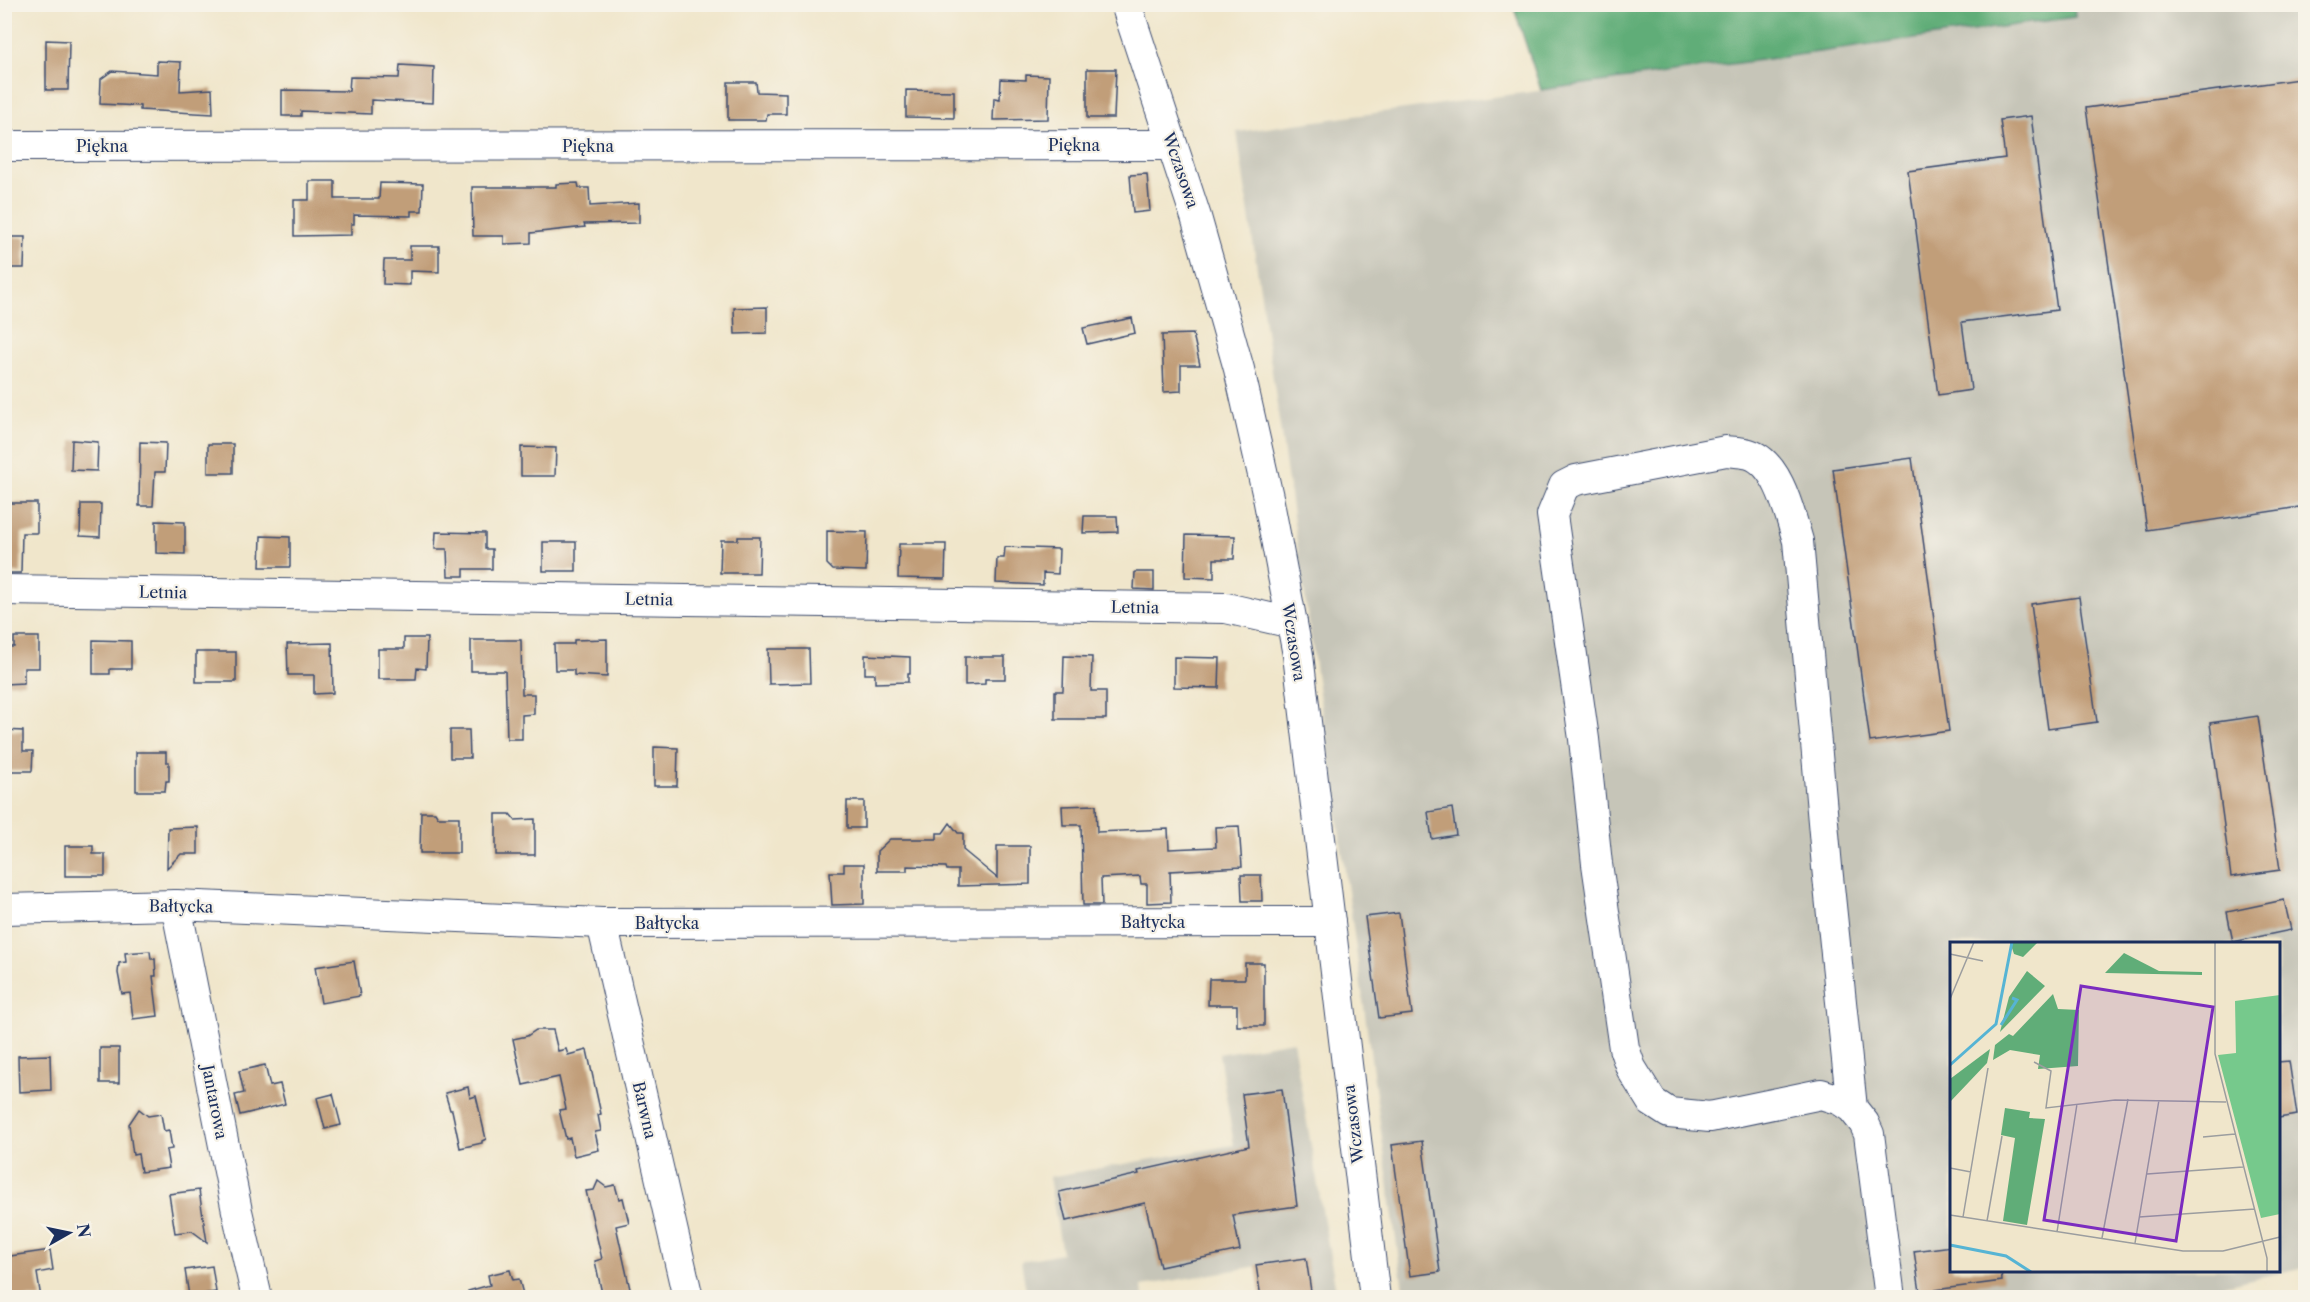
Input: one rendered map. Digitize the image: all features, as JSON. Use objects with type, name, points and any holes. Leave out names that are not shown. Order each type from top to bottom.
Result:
[{"type":"street","name":"Wczasowa","points":[[1126,4],[1196,217],[1239,369],[1268,497],[1298,655],[1375,1298]]},
{"type":"street","name":"Piękna","points":[[4,146],[1172,145]]},
{"type":"street","points":[[1852,1108],[1827,867],[1798,541],[1785,496],[1769,469],[1751,455],[1726,451],[1576,480],[1563,486],[1552,515],[1584,739],[1597,864],[1624,1048],[1631,1068],[1652,1102],[1669,1113],[1710,1117],[1821,1094],[1840,1100],[1852,1108],[1864,1123],[1869,1134],[1890,1298]]},
{"type":"street","name":"Letnia","points":[[4,590],[1226,608],[1292,623]]},
{"type":"street","name":"Bałtycka","points":[[4,909],[176,905],[602,923],[1330,922]]},
{"type":"street","name":"Jantarowa","points":[[176,905],[237,1210],[257,1298]]},
{"type":"street","name":"Barwna","points":[[602,923],[688,1298]]},
{"type":"shaded area","points":[[2074,5],[2305,5],[2305,1267],[2166,1298],[1404,1297],[1349,898],[1237,132],[2074,18]]},
{"type":"shaded area","points":[[1293,1041],[1337,1297],[1264,1297],[1258,1266],[1142,1286],[1143,1297],[1027,1297],[1021,1261],[1062,1253],[1049,1177],[1234,1145],[1219,1054]]},
{"type":"green space","points":[[1513,5],[2074,5],[2075,17],[1541,90]]},
{"type":"building","points":[[46,40],[69,41],[68,90],[46,90]]},
{"type":"building","points":[[157,61],[181,62],[180,91],[212,89],[213,114],[140,110],[140,106],[100,104],[101,79],[112,71],[157,74]]},
{"type":"building","points":[[400,65],[434,67],[433,103],[371,100],[371,114],[301,111],[301,116],[282,116],[282,90],[349,91],[350,77],[399,78]]},
{"type":"building","points":[[1087,69],[1116,69],[1114,118],[1087,118]]},
{"type":"building","points":[[1026,75],[1049,76],[1048,119],[993,120],[994,98],[1000,99],[1001,79],[1026,80]]},
{"type":"building","points":[[2306,78],[2306,506],[2147,530],[2086,108]]},
{"type":"building","points":[[728,82],[756,82],[757,92],[786,93],[786,114],[767,114],[766,120],[728,120]]},
{"type":"building","points":[[906,90],[954,91],[954,118],[906,117]]},
{"type":"building","points":[[2031,116],[2057,310],[1962,322],[1971,390],[1938,395],[1908,171],[2005,158],[2000,120]]},
{"type":"building","points":[[1147,174],[1150,211],[1133,213],[1130,175]]},
{"type":"building","points":[[309,181],[335,181],[335,199],[379,199],[380,183],[423,184],[422,211],[411,211],[411,216],[354,215],[351,235],[294,236],[294,200],[309,200]]},
{"type":"building","points":[[578,183],[579,188],[589,188],[590,206],[639,203],[639,223],[584,224],[585,227],[531,233],[531,243],[504,244],[504,236],[473,236],[472,187],[556,187],[556,184]]},
{"type":"building","points":[[4,237],[25,237],[24,268],[4,268]]},
{"type":"building","points":[[410,246],[439,246],[439,272],[410,271],[410,285],[383,284],[384,260],[410,260]]},
{"type":"building","points":[[767,307],[767,333],[735,334],[734,308]]},
{"type":"building","points":[[1132,318],[1135,333],[1087,344],[1083,328]]},
{"type":"building","points":[[1193,334],[1200,365],[1181,365],[1181,391],[1164,392],[1162,335]]},
{"type":"building","points":[[72,440],[98,442],[97,471],[71,470]]},
{"type":"building","points":[[140,442],[166,443],[165,472],[155,472],[153,506],[139,506]]},
{"type":"building","points":[[208,444],[233,444],[233,473],[208,473]]},
{"type":"building","points":[[521,447],[556,448],[555,476],[521,476]]},
{"type":"building","points":[[1912,458],[1949,731],[1870,742],[1833,469]]},
{"type":"building","points":[[6,503],[37,503],[37,533],[22,533],[21,573],[5,573]]},
{"type":"building","points":[[81,504],[101,504],[100,537],[80,536]]},
{"type":"building","points":[[1084,516],[1117,516],[1118,532],[1083,533]]},
{"type":"building","points":[[156,521],[185,522],[185,554],[156,553]]},
{"type":"building","points":[[827,531],[867,532],[866,571],[833,570],[827,564]]},
{"type":"building","points":[[436,532],[485,533],[485,549],[492,549],[492,569],[464,569],[464,576],[448,576],[447,549],[435,549]]},
{"type":"building","points":[[1186,535],[1235,536],[1234,559],[1214,559],[1214,578],[1185,577]]},
{"type":"building","points":[[261,536],[290,537],[290,567],[260,567]]},
{"type":"building","points":[[738,537],[760,537],[759,573],[720,573],[721,540],[738,540]]},
{"type":"building","points":[[543,542],[576,542],[576,571],[543,571]]},
{"type":"building","points":[[899,544],[946,544],[945,579],[898,578]]},
{"type":"building","points":[[1005,547],[1059,549],[1058,574],[1043,573],[1043,585],[996,583],[997,558],[1004,558]]},
{"type":"building","points":[[1135,572],[1154,572],[1154,590],[1134,589]]},
{"type":"building","points":[[2079,597],[2097,722],[2048,729],[2031,604]]},
{"type":"building","points":[[14,637],[39,637],[39,668],[24,668],[24,683],[4,684],[4,647],[14,647]]},
{"type":"building","points":[[404,638],[427,638],[426,669],[417,668],[416,679],[378,679],[378,649],[404,649]]},
{"type":"building","points":[[607,639],[607,677],[574,675],[574,670],[555,670],[554,644],[574,644],[574,640]]},
{"type":"building","points":[[93,640],[131,641],[131,669],[110,669],[110,674],[93,674]]},
{"type":"building","points":[[471,640],[521,640],[522,694],[534,694],[534,714],[522,715],[522,739],[507,739],[505,671],[471,671]]},
{"type":"building","points":[[332,643],[333,693],[314,694],[314,675],[288,675],[287,644]]},
{"type":"building","points":[[768,649],[809,649],[810,683],[769,684]]},
{"type":"building","points":[[196,652],[236,652],[236,682],[196,682]]},
{"type":"building","points":[[865,655],[910,657],[908,682],[875,683],[875,674],[865,674]]},
{"type":"building","points":[[1064,656],[1092,657],[1091,691],[1106,691],[1106,719],[1055,719],[1055,691],[1063,691]]},
{"type":"building","points":[[965,657],[1005,657],[1005,679],[985,679],[985,684],[965,685]]},
{"type":"building","points":[[1174,657],[1220,658],[1219,688],[1174,687]]},
{"type":"building","points":[[2258,716],[2280,870],[2231,877],[2210,723]]},
{"type":"building","points":[[4,730],[23,731],[23,751],[33,751],[32,771],[4,771]]},
{"type":"building","points":[[450,730],[469,730],[470,758],[450,758]]},
{"type":"building","points":[[654,747],[678,748],[677,786],[654,786]]},
{"type":"building","points":[[136,752],[166,752],[166,762],[169,762],[169,781],[166,781],[165,791],[136,791]]},
{"type":"building","points":[[847,801],[864,801],[864,828],[847,828]]},
{"type":"building","points":[[1096,805],[1097,832],[1168,829],[1169,849],[1216,847],[1215,827],[1239,826],[1242,867],[1170,871],[1171,902],[1147,903],[1147,884],[1141,884],[1140,876],[1101,878],[1102,905],[1083,905],[1081,825],[1063,825],[1062,806]]},
{"type":"building","points":[[1452,808],[1456,835],[1432,839],[1428,812]]},
{"type":"building","points":[[421,812],[435,812],[438,817],[459,817],[459,853],[420,853]]},
{"type":"building","points":[[496,814],[510,814],[515,820],[535,819],[535,855],[496,855]]},
{"type":"building","points":[[950,823],[958,833],[963,833],[963,850],[997,878],[997,846],[1030,846],[1030,884],[958,886],[958,870],[947,870],[946,867],[907,866],[907,871],[877,871],[877,851],[890,839],[937,839],[937,833],[943,833]]},
{"type":"building","points":[[198,827],[198,854],[181,854],[167,868],[168,828]]},
{"type":"building","points":[[65,846],[93,846],[93,854],[105,854],[105,876],[65,876]]},
{"type":"building","points":[[844,864],[864,864],[864,904],[832,905],[830,872],[844,872]]},
{"type":"building","points":[[1241,875],[1261,875],[1262,901],[1242,901]]},
{"type":"building","points":[[2284,900],[2291,930],[2233,942],[2227,912]]},
{"type":"building","points":[[1399,913],[1412,1014],[1379,1018],[1365,917]]},
{"type":"building","points":[[150,951],[151,959],[155,959],[156,976],[153,976],[158,1016],[133,1019],[130,993],[122,994],[118,973],[119,963],[126,962],[125,953]]},
{"type":"building","points":[[354,961],[360,996],[321,1003],[315,967]]},
{"type":"building","points":[[1245,963],[1264,963],[1264,1026],[1237,1026],[1237,1005],[1208,1005],[1209,979],[1245,979]]},
{"type":"building","points":[[536,1030],[553,1030],[558,1051],[566,1049],[568,1055],[587,1050],[601,1114],[598,1115],[601,1131],[595,1132],[599,1150],[574,1156],[570,1138],[566,1139],[559,1110],[566,1109],[559,1077],[523,1085],[513,1039],[527,1036]]},
{"type":"building","points":[[100,1048],[119,1048],[119,1083],[100,1083]]},
{"type":"building","points":[[50,1055],[51,1090],[19,1092],[18,1056]]},
{"type":"building","points":[[2289,1061],[2297,1115],[2280,1118],[2280,1062]]},
{"type":"building","points":[[265,1065],[270,1086],[280,1084],[285,1104],[240,1115],[235,1095],[244,1093],[239,1071]]},
{"type":"building","points":[[468,1087],[470,1098],[476,1096],[486,1139],[482,1143],[460,1148],[452,1110],[450,1110],[445,1093]]},
{"type":"building","points":[[1282,1089],[1297,1206],[1233,1215],[1240,1250],[1160,1267],[1145,1203],[1066,1221],[1059,1192],[1139,1174],[1138,1171],[1249,1146],[1242,1094]]},
{"type":"building","points":[[333,1094],[341,1125],[325,1129],[317,1098]]},
{"type":"building","points":[[139,1109],[148,1116],[161,1114],[164,1131],[169,1130],[172,1149],[166,1150],[169,1168],[141,1172],[138,1154],[133,1155],[129,1124]]},
{"type":"building","points":[[1422,1141],[1440,1272],[1410,1276],[1392,1145]]},
{"type":"building","points":[[598,1181],[606,1187],[615,1185],[619,1199],[623,1198],[629,1223],[616,1226],[632,1298],[603,1298],[595,1261],[602,1259],[586,1191],[594,1190]]},
{"type":"building","points":[[199,1190],[207,1242],[192,1231],[175,1233],[169,1194]]},
{"type":"building","points":[[1950,1246],[1950,1272],[2001,1272],[2002,1281],[1920,1292],[1914,1251]]},
{"type":"building","points":[[50,1250],[53,1270],[37,1273],[41,1298],[4,1298],[4,1257]]},
{"type":"building","points":[[1306,1258],[1312,1298],[1261,1298],[1256,1265]]},
{"type":"building","points":[[212,1266],[216,1292],[189,1296],[185,1270]]},
{"type":"building","points":[[510,1270],[513,1280],[519,1279],[524,1298],[469,1298],[468,1291],[490,1285],[488,1275]]}]
